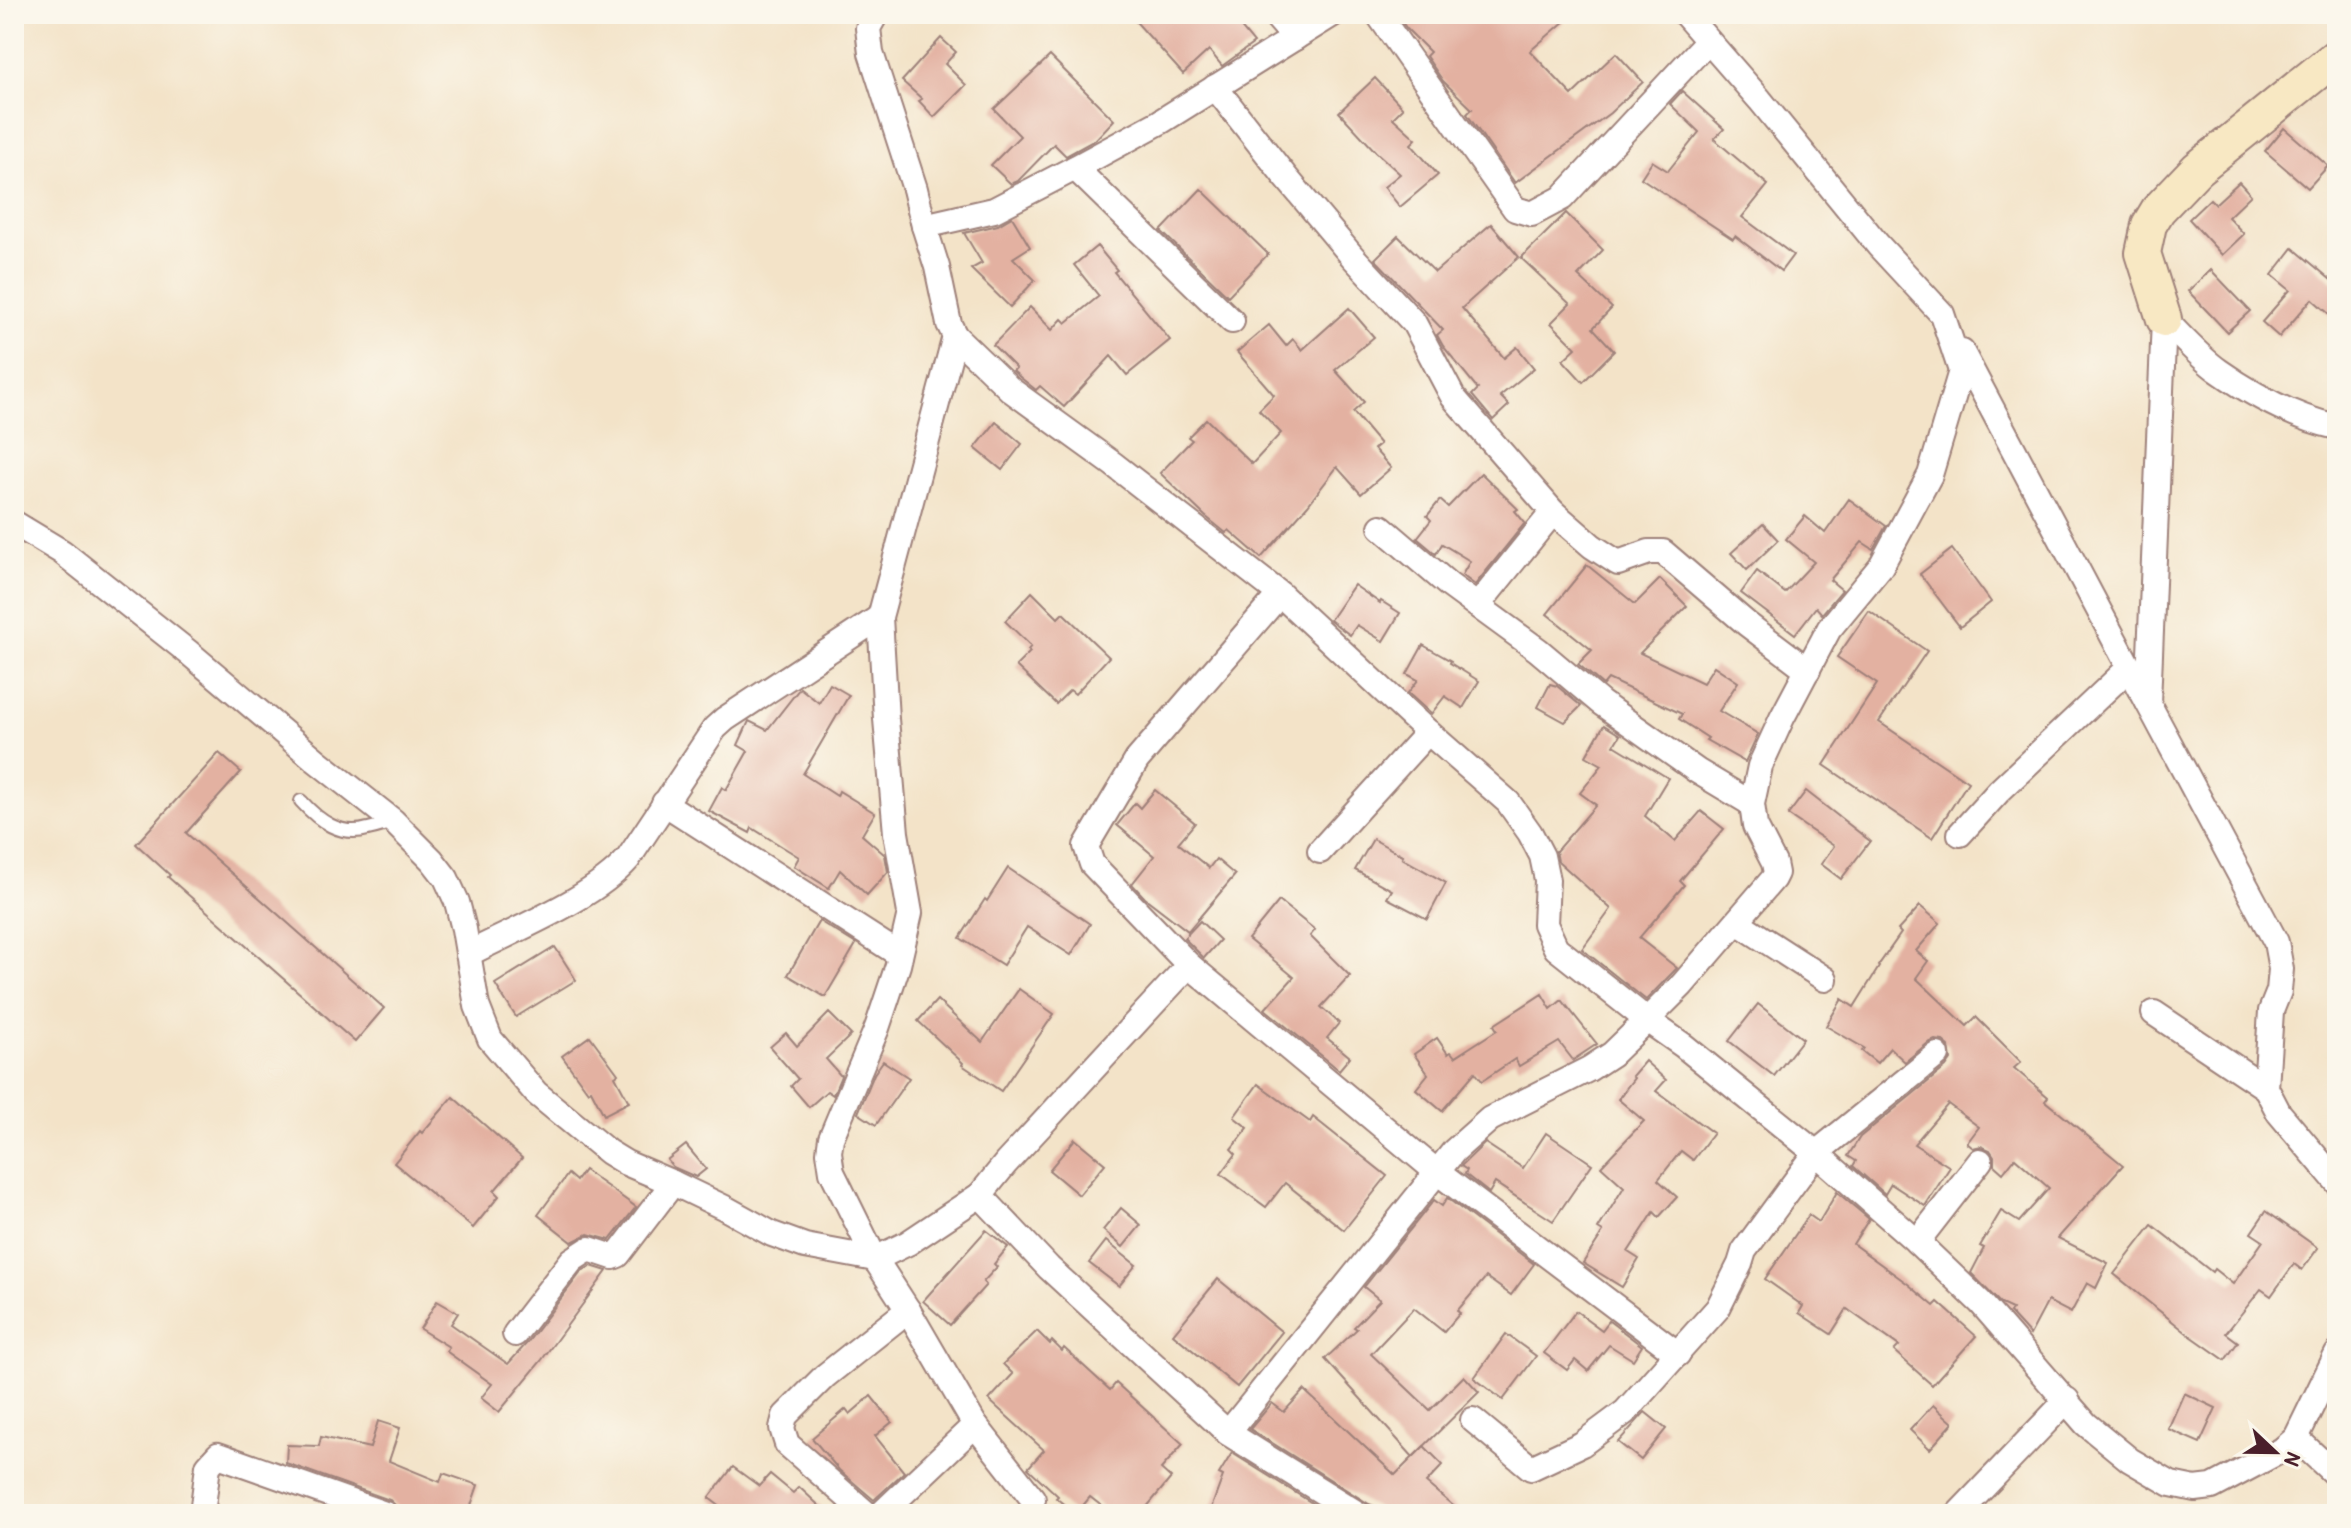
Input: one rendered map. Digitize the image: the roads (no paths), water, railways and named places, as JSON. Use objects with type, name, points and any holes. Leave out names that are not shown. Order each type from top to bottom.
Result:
[{"type":"street","points":[[876,14],[868,28],[871,53],[915,189],[949,324],[955,336],[1011,390],[1113,464],[1280,594],[1508,802],[1542,856],[1547,880],[1545,924],[1556,948],[1816,1153],[1980,1302],[2086,1424],[2130,1460],[2171,1484],[2195,1489],[2212,1487],[2282,1450],[2296,1438],[2337,1354]]},
{"type":"street","points":[[1274,14],[1295,38]]},
{"type":"street","points":[[924,226],[994,210],[1160,122],[1333,14]]},
{"type":"street","points":[[1378,14],[1515,209],[1532,214],[1562,198],[1708,41]]},
{"type":"street","points":[[1685,14],[1760,100],[1878,245],[1942,314],[2276,942],[2281,969],[2279,991],[2271,1011],[2266,1088]]},
{"type":"street","points":[[2148,703],[2164,319],[2143,253],[2149,225],[2158,210],[2197,169],[2337,56]]},
{"type":"street","points":[[1215,87],[1342,244],[1414,323],[1453,397],[1553,512],[1592,546],[1618,563],[1649,552],[1663,552],[1747,624],[1808,670]]},
{"type":"street","points":[[1075,168],[1232,321]]},
{"type":"street","points":[[1228,1433],[1454,1151],[1490,1119],[1589,1069],[1612,1054],[1682,985],[1765,890],[1776,873],[1755,826],[1752,804],[1760,766],[1829,629],[1881,566],[1930,475],[1961,371],[1942,314]]},
{"type":"street","points":[[2164,319],[2217,370],[2316,423],[2337,427]]},
{"type":"street","points":[[955,336],[880,617],[896,833],[910,913],[877,1028],[831,1138],[829,1152],[832,1172],[891,1252],[908,1310],[975,1425],[1033,1499]]},
{"type":"street","points":[[1478,605],[1553,512]]},
{"type":"street","points":[[14,523],[62,552],[105,586],[393,821],[432,860],[446,878],[457,902],[477,1006],[490,1039],[536,1093],[626,1163],[783,1238],[805,1246],[891,1252],[980,1195],[1189,965]]},
{"type":"street","points":[[1381,527],[1449,585],[1538,650],[1601,703],[1697,771],[1752,804]]},
{"type":"street","points":[[1280,594],[1137,760],[1086,846],[1092,864],[1189,965],[1437,1172],[1678,1354]]},
{"type":"street","points":[[468,954],[582,896],[619,869],[705,740],[725,719],[880,617]]},
{"type":"street","points":[[1960,834],[1999,791],[2129,668]]},
{"type":"street","points":[[1320,851],[1428,732]]},
{"type":"street","points":[[664,803],[900,955]]},
{"type":"street","points":[[1737,922],[1825,979]]},
{"type":"street","points":[[2154,1013],[2266,1088],[2279,1113],[2337,1182]]},
{"type":"street","points":[[1473,1420],[1531,1468],[1582,1444],[1625,1412],[1718,1308],[1744,1251],[1816,1153],[1937,1055]]},
{"type":"street","points":[[1917,1242],[1980,1161]]},
{"type":"street","points":[[515,1334],[572,1260],[589,1249],[613,1257],[618,1255],[673,1183]]},
{"type":"street","points":[[980,1195],[1049,1268],[1228,1433],[1358,1514]]},
{"type":"street","points":[[867,1514],[787,1444],[782,1428],[785,1416],[825,1376],[908,1310]]},
{"type":"street","points":[[1958,1514],[2067,1400]]},
{"type":"street","points":[[881,1514],[975,1425]]},
{"type":"street","points":[[2296,1438],[2337,1476]]},
{"type":"street","points":[[202,1514],[208,1466],[218,1455],[385,1514]]},
{"type":"lane","points":[[301,801],[313,815],[339,830],[358,832],[393,821]]}]
